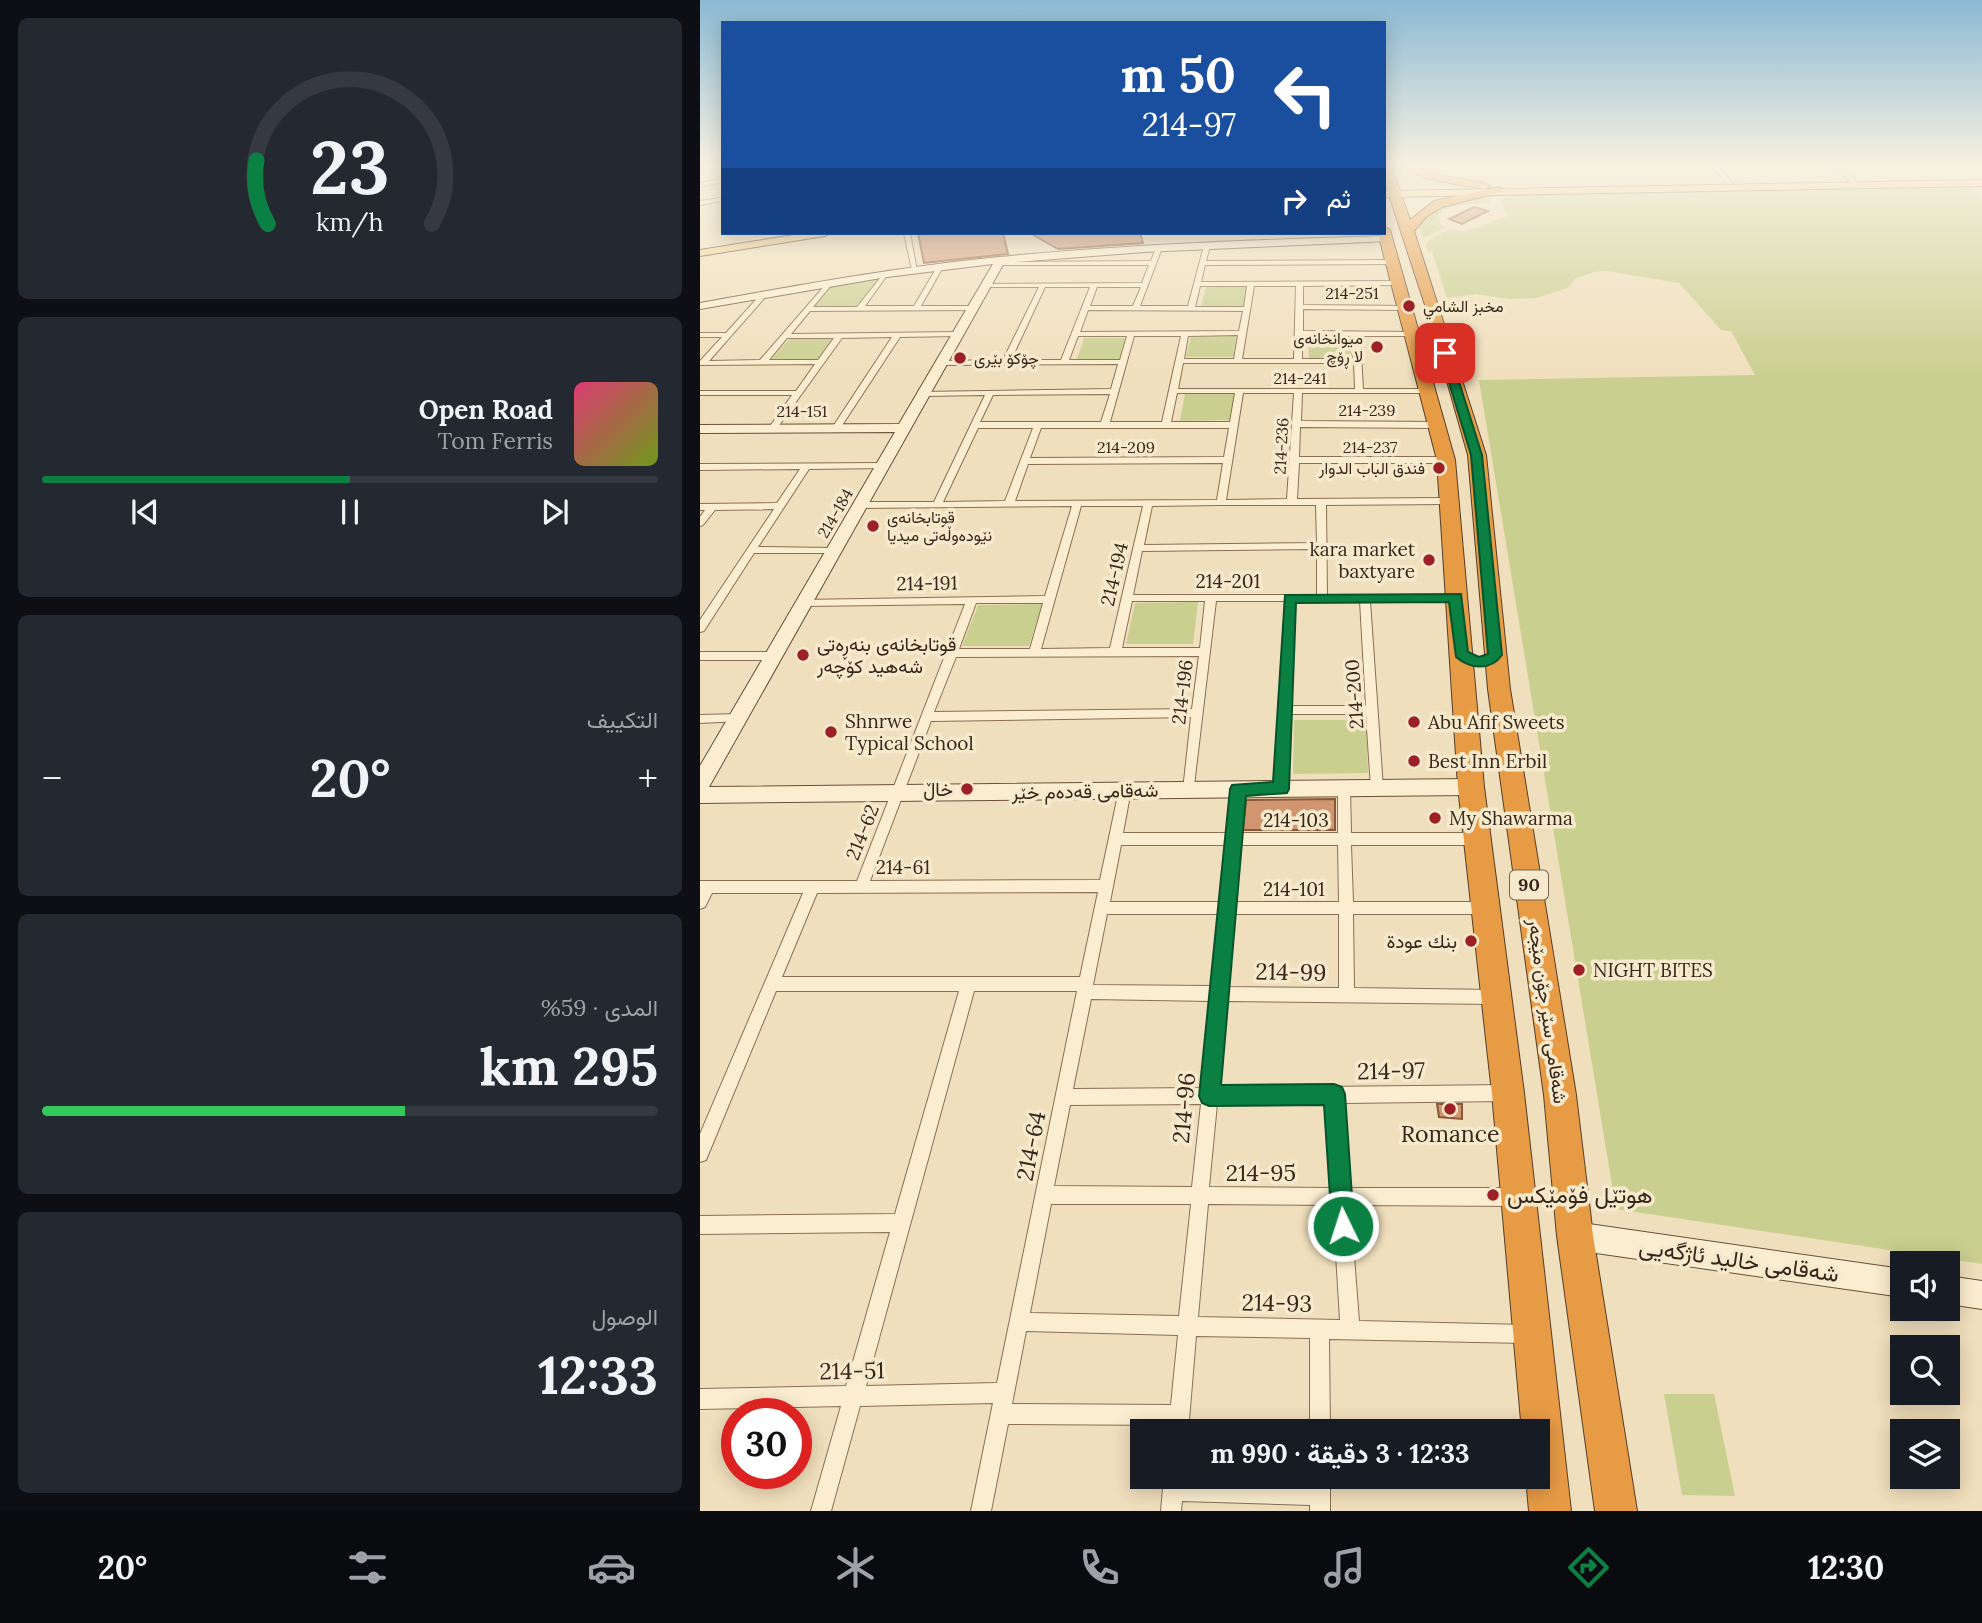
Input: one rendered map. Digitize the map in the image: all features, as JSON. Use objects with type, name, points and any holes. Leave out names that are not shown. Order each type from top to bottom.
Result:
[{"type":"highway","name":"90","points":[[1385,236],[1446,460],[1471,787],[1520,1197],[1550,1511]]},
{"type":"highway","name":"شەقامی سێر جۆن مێجەر","points":[[1408,236],[1474,442],[1499,689],[1559,1083],[1575,1236],[1616,1511]]},
{"type":"highway","points":[[1460,650],[1464,657],[1473,662],[1489,661],[1495,655]]},
{"type":"highway","points":[[1463,689],[1466,682],[1481,678],[1491,681],[1499,689]]},
{"type":"main road","points":[[700,251],[783,236]]},
{"type":"main road","points":[[700,251],[808,236]]},
{"type":"street","points":[[908,236],[915,270]]},
{"type":"street","points":[[700,306],[940,267],[1159,248],[1303,243],[1380,236]]},
{"type":"street","points":[[1302,262],[1303,243]]},
{"type":"street","points":[[1251,262],[1253,244]]},
{"type":"street","points":[[1191,308],[1207,246]]},
{"type":"street","points":[[1136,308],[1159,248]]},
{"type":"street","points":[[1000,261],[1153,263]]},
{"type":"street","name":"214-184","points":[[700,784],[1000,261]]},
{"type":"street","points":[[1203,263],[1393,262]]},
{"type":"street","points":[[916,309],[940,267]]},
{"type":"street","points":[[859,309],[885,274]]},
{"type":"street","points":[[1298,361],[1300,283]]},
{"type":"street","points":[[1197,284],[1399,283]]},
{"type":"street","points":[[762,363],[829,284]]},
{"type":"street","points":[[1238,360],[1251,284]]},
{"type":"street","points":[[986,285],[1144,285]]},
{"type":"street","points":[[1006,363],[1043,285]]},
{"type":"street","points":[[1064,363],[1094,285]]},
{"type":"street","points":[[701,363],[763,295]]},
{"type":"street","name":"214-251","points":[[1299,307],[1405,307]]},
{"type":"street","points":[[807,309],[973,308]]},
{"type":"street","points":[[1086,308],[1247,309]]},
{"type":"street","points":[[1298,333],[1412,334]]},
{"type":"street","points":[[1356,333],[1359,392]]},
{"type":"street","points":[[784,336],[958,334]]},
{"type":"street","points":[[1076,334],[1242,334]]},
{"type":"street","points":[[1105,425],[1131,334]]},
{"type":"street","points":[[1166,425],[1185,334]]},
{"type":"street","points":[[700,335],[728,335]]},
{"type":"street","points":[[772,429],[841,335]]},
{"type":"street","points":[[836,428],[897,335]]},
{"type":"street","points":[[1180,361],[1357,361]]},
{"type":"street","points":[[701,363],[820,362]]},
{"type":"street","points":[[941,363],[1124,362]]},
{"type":"street","points":[[924,394],[1115,391]]},
{"type":"street","name":"214-241","points":[[1173,391],[1427,391]]},
{"type":"street","points":[[1221,503],[1239,391]]},
{"type":"street","name":"214-236","points":[[1292,502],[1298,391]]},
{"type":"street","points":[[700,393],[797,393]]},
{"type":"street","points":[[937,505],[990,393]]},
{"type":"street","name":"214-239","points":[[1296,424],[1437,425]]},
{"type":"street","points":[[975,425],[1233,425]]},
{"type":"street","points":[[1009,504],[1038,425]]},
{"type":"street","name":"214-151","points":[[701,430],[904,428]]},
{"type":"street","name":"214-209","points":[[1025,461],[1228,460]]},
{"type":"street","name":"214-237","points":[[1294,460],[1446,460]]},
{"type":"street","points":[[700,467],[882,466]]},
{"type":"street","points":[[700,628],[806,467]]},
{"type":"street","points":[[860,505],[1448,501]]},
{"type":"street","points":[[1321,502],[1322,598]]},
{"type":"street","name":"214-194","points":[[1115,653],[1148,503]]},
{"type":"street","points":[[1034,653],[1077,504]]},
{"type":"street","points":[[700,523],[713,506]]},
{"type":"street","points":[[700,507],[780,506]]},
{"type":"street","points":[[1138,548],[1321,547]]},
{"type":"street","points":[[751,550],[834,551]]},
{"type":"street","name":"214-201","points":[[1127,598],[1456,598]]},
{"type":"street","name":"214-196","points":[[1189,790],[1211,598]]},
{"type":"street","points":[[1281,789],[1290,598]]},
{"type":"street","name":"214-200","points":[[1365,598],[1377,788]]},
{"type":"street","name":"214-191","points":[[804,602],[1050,599]]},
{"type":"street","name":"214-62","points":[[861,887],[972,600]]},
{"type":"street","points":[[952,653],[1205,653]]},
{"type":"street","points":[[700,656],[774,656]]},
{"type":"street","points":[[1285,710],[1373,710]]},
{"type":"street","points":[[928,717],[1198,713]]},
{"type":"street","points":[[700,719],[738,719]]},
{"type":"street","name":"شەقامی قەدەم خێر","points":[[700,795],[1471,787]]},
{"type":"street","points":[[1344,788],[1347,995]]},
{"type":"street","name":"214-96","points":[[1179,1419],[1238,789]]},
{"type":"street","name":"214-64","points":[[981,1511],[1125,790]]},
{"type":"street","name":"214-103","points":[[1115,839],[1477,839]]},
{"type":"street","name":"214-61","points":[[704,887],[1106,886]]},
{"type":"street","points":[[700,903],[704,887]]},
{"type":"street","points":[[700,1154],[813,887]]},
{"type":"street","name":"214-101","points":[[1102,908],[1485,908]]},
{"type":"street","name":"214-99","points":[[772,984],[968,985],[1219,994],[1496,997]]},
{"type":"street","points":[[821,1511],[968,985]]},
{"type":"street","name":"214-97","points":[[1064,1097],[1508,1093]]},
{"type":"street","points":[[1334,1094],[1350,1330]]},
{"type":"street","name":"214-95","points":[[1044,1195],[1520,1197]]},
{"type":"street","points":[[700,1225],[902,1223]]},
{"type":"street","name":"شەقامی خالید ئاژگەیی","points":[[1575,1236],[1890,1281]]},
{"type":"street","points":[[1960,1292],[1982,1295]]},
{"type":"street","name":"214-93","points":[[1018,1322],[1534,1334]]},
{"type":"street","points":[[1319,1329],[1320,1419]]},
{"type":"street","name":"214-51","points":[[700,1399],[1004,1393]]},
{"type":"street","points":[[1000,1413],[1130,1420]]},
{"type":"street","points":[[1171,1511],[1173,1489]]},
{"type":"street","points":[[1253,1489],[1320,1494]]},
{"type":"green space","points":[[1438,236],[1982,236],[1982,1264],[1960,1261],[1960,1251],[1895,1251],[1616,1209],[1479,380],[1755,375],[1731,331],[1721,330],[1679,283],[1607,271],[1594,272],[1575,279],[1568,288],[1536,298],[1509,299],[1476,294],[1447,298],[1432,252],[1428,252],[1426,245]]},
{"type":"green space","points":[[879,279],[859,306],[815,306],[831,287]]},
{"type":"green space","points":[[1247,286],[1245,306],[1201,306],[1206,287]]},
{"type":"green space","points":[[1308,335],[1354,336],[1353,358],[1309,358]]},
{"type":"green space","points":[[1191,336],[1236,336],[1233,357],[1186,357]]},
{"type":"green space","points":[[836,337],[818,360],[771,360],[790,338]]},
{"type":"green space","points":[[1084,338],[1127,338],[1120,359],[1077,359]]},
{"type":"green space","points":[[1185,394],[1234,394],[1232,420],[1180,421]]},
{"type":"green space","points":[[1198,602],[1193,644],[1126,644],[1135,603]]},
{"type":"green space","points":[[1042,604],[1029,646],[962,646],[978,605]]},
{"type":"green space","points":[[1294,720],[1366,720],[1368,773],[1293,774]]},
{"type":"green space","points":[[1664,1394],[1714,1394],[1735,1496],[1682,1495]]},
{"type":"building","points":[[919,236],[1004,236],[1008,254],[924,263]]},
{"type":"building","points":[[1034,236],[1141,236],[1143,243],[1058,249]]},
{"type":"building","points":[[1335,799],[1335,830],[1243,830],[1246,800]]},
{"type":"building","name":"Romance","points":[[1437,1104],[1462,1104],[1462,1119],[1439,1117]]},
{"type":"place","name":"مخبز الشامي","points":[[1409,306]]},
{"type":"place","name":"میوانخانەی لا ڕۆچ","points":[[1377,347]]},
{"type":"place","name":"چۆکۆ بێری","points":[[960,358]]},
{"type":"place","name":"فندق الباب الدوار","points":[[1439,468]]},
{"type":"place","name":"قوتابخانەی نێودەوڵەتی میدیا","points":[[873,526]]},
{"type":"place","name":"kara market baxtyare","points":[[1429,560]]},
{"type":"place","name":"قوتابخانەی بنەڕەتی شەهید کۆچەر","points":[[803,655]]},
{"type":"place","name":"Abu Afif Sweets","points":[[1414,722]]},
{"type":"place","name":"Shnrwe Typical School","points":[[831,732]]},
{"type":"place","name":"Best Inn Erbil","points":[[1414,761]]},
{"type":"place","name":"خاڵ","points":[[967,789]]},
{"type":"place","name":"My Shawarma","points":[[1435,818]]},
{"type":"place","name":"بنك عودة","points":[[1471,941]]},
{"type":"place","name":"NIGHT BITES","points":[[1579,970]]},
{"type":"place","name":"Romance","points":[[1450,1109]]},
{"type":"place","name":"هوتێل فۆمێکس","points":[[1493,1195]]},
{"type":"route","points":[[1343,1226],[1334,1094],[1209,1096],[1238,789],[1281,789],[1290,598],[1456,598],[1461,654],[1473,662],[1489,661],[1495,655],[1477,455],[1445,353]]}]
